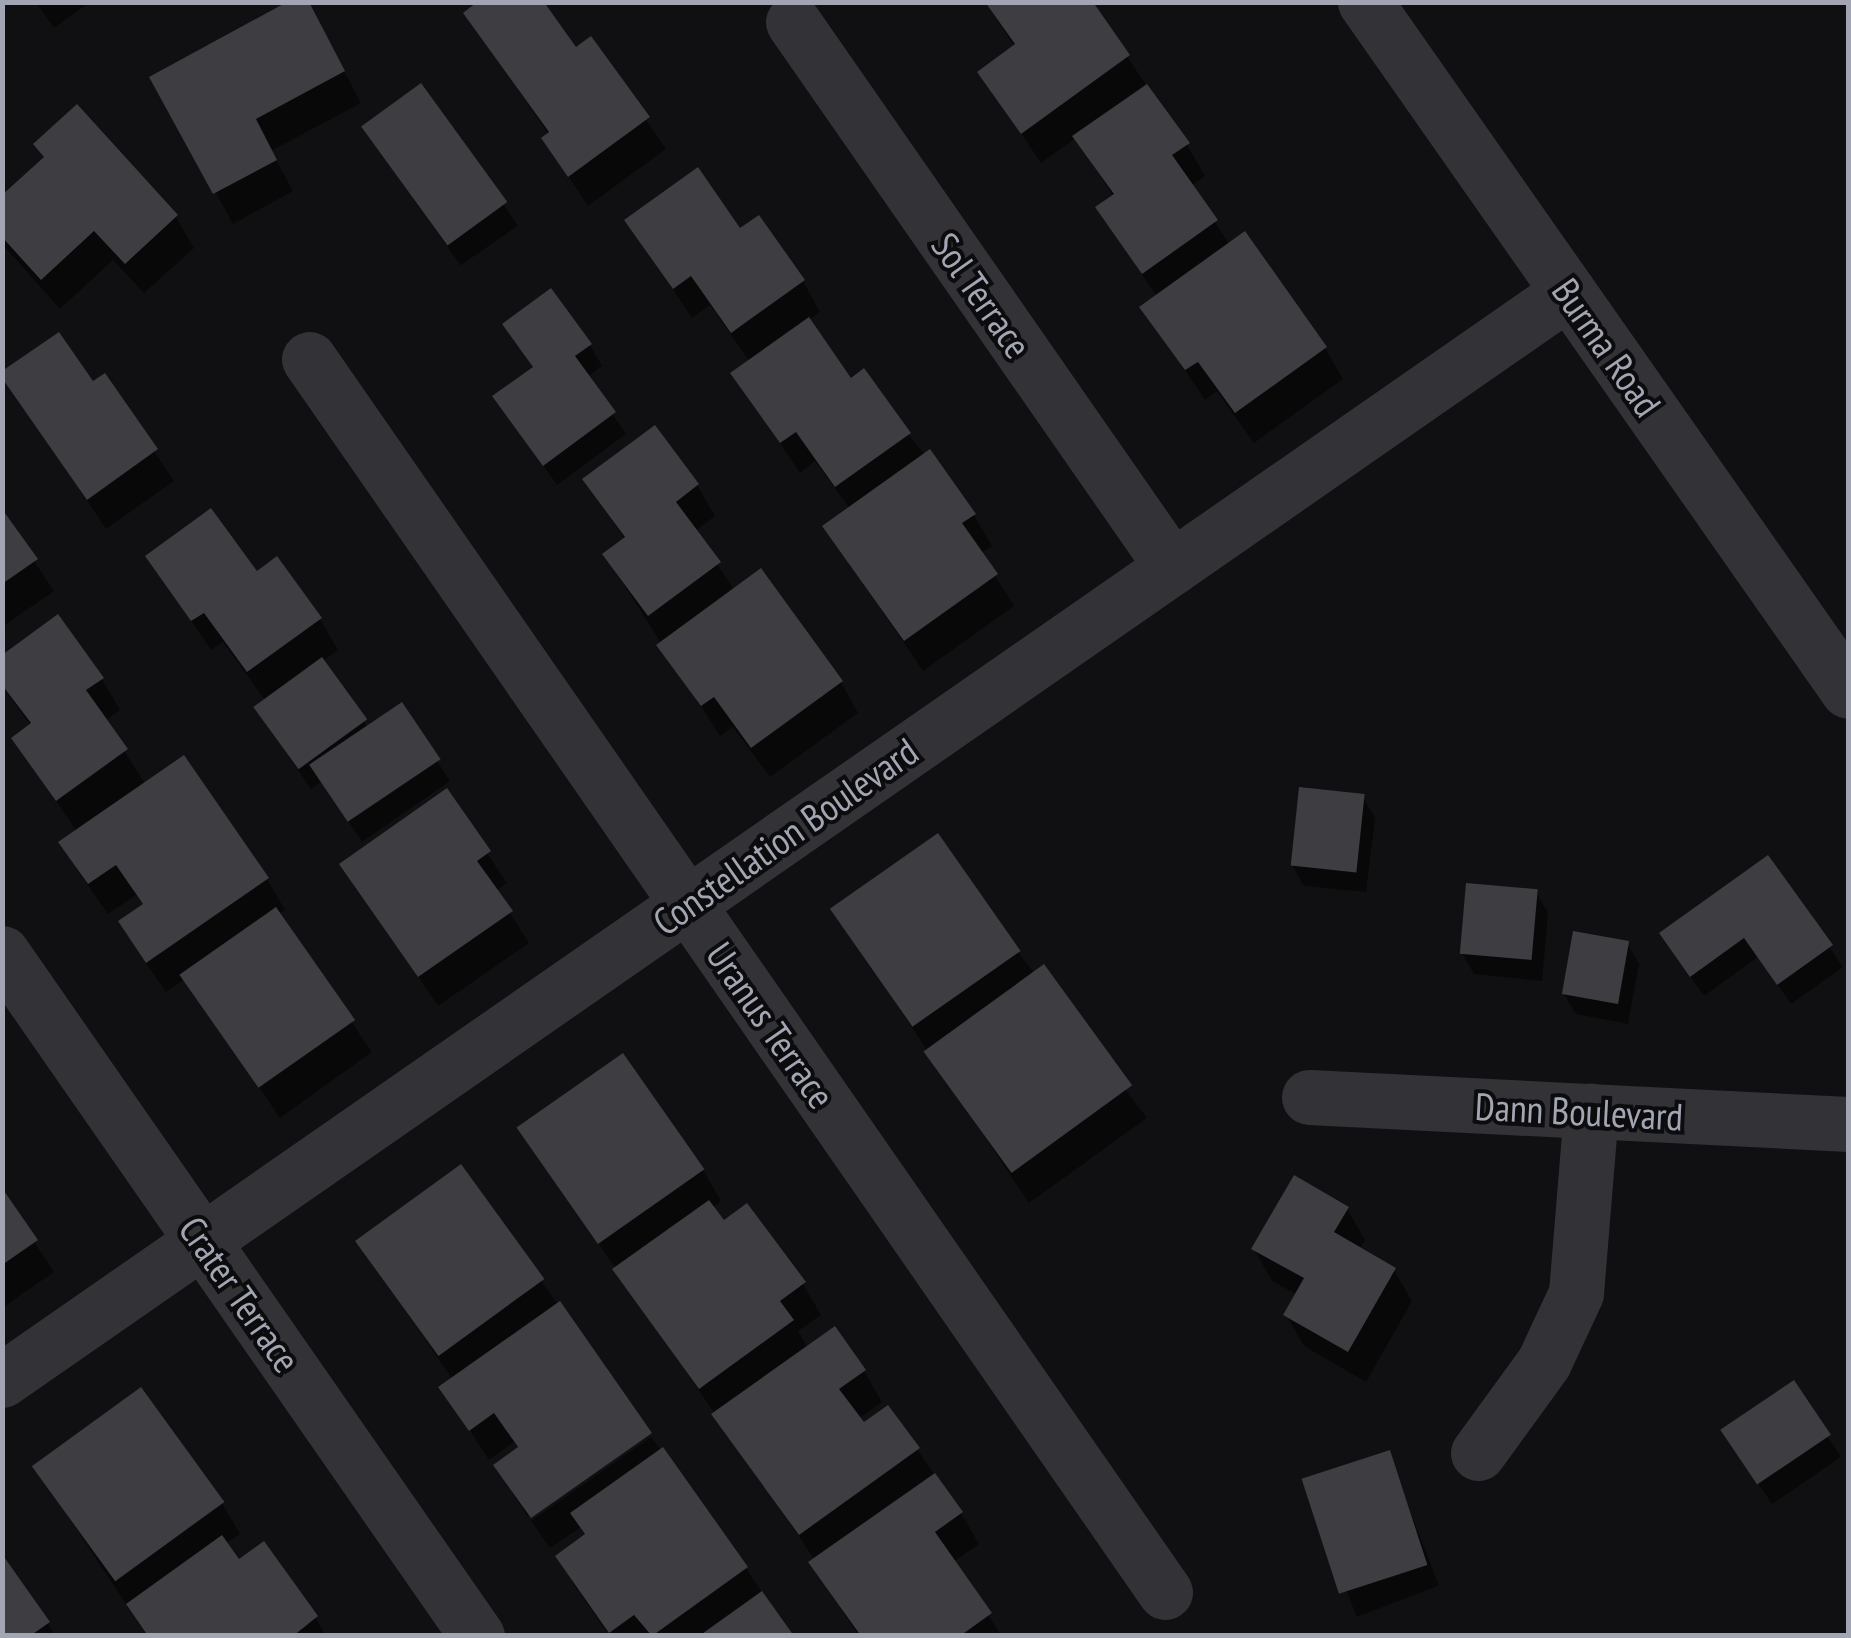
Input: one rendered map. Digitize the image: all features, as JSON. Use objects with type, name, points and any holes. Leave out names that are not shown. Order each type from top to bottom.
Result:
[{"type":"street","name":"Burma Road","points":[[1365,2],[1848,691]]},
{"type":"street","name":"Sol Terrace","points":[[793,22],[1172,567]]},
{"type":"street","name":"Constellation Boulevard","points":[[2,1380],[1568,292]]},
{"type":"street","name":"Uranus Terrace","points":[[308,360],[1165,1592]]},
{"type":"street","name":"Crater Terrace","points":[[2,953],[477,1636]]},
{"type":"street","name":"Dann Boulevard","points":[[1309,1097],[1848,1124]]},
{"type":"street","points":[[1478,1453],[1544,1362],[1576,1293],[1591,1111]]},
{"type":"building","points":[[287,2],[309,2],[345,71],[256,119],[277,160],[213,194],[149,77]]},
{"type":"building","points":[[477,2],[544,2],[576,47],[591,36],[650,117],[568,177],[541,138],[549,132],[463,13]]},
{"type":"building","points":[[985,2],[1093,2],[1130,55],[1021,134],[977,72],[1015,44]]},
{"type":"building","points":[[421,83],[507,202],[448,245],[361,126]]},
{"type":"building","points":[[1147,84],[1190,143],[1172,155],[1218,220],[1142,274],[1095,207],[1114,194],[1072,136]]},
{"type":"building","points":[[77,104],[178,215],[125,264],[94,231],[41,280],[2,237],[2,195],[44,157],[33,144]]},
{"type":"building","points":[[698,167],[740,228],[759,215],[805,280],[731,333],[691,276],[673,289],[624,220]]},
{"type":"building","points":[[1245,231],[1327,347],[1235,413],[1198,362],[1185,370],[1139,307]]},
{"type":"building","points":[[551,288],[592,344],[575,356],[616,412],[543,466],[492,396],[533,367],[502,324]]},
{"type":"building","points":[[809,317],[851,378],[864,368],[911,433],[835,487],[796,432],[780,443],[730,373]]},
{"type":"building","points":[[59,332],[93,381],[105,373],[158,449],[87,500],[2,378],[2,371]]},
{"type":"building","points":[[655,425],[699,484],[676,502],[721,562],[648,616],[602,554],[625,537],[582,479]]},
{"type":"building","points":[[930,449],[976,514],[962,523],[998,574],[904,641],[822,526]]},
{"type":"building","points":[[211,508],[257,571],[277,556],[322,618],[247,672],[204,613],[191,621],[145,556]]},
{"type":"building","points":[[2,509],[38,559],[2,584]]},
{"type":"building","points":[[761,568],[843,681],[751,748],[714,697],[701,706],[656,645]]},
{"type":"building","points":[[58,614],[104,678],[86,690],[128,749],[56,801],[11,738],[31,723],[2,685],[2,655]]},
{"type":"building","points":[[322,657],[367,719],[298,769],[253,707]]},
{"type":"building","points":[[402,702],[441,759],[348,822],[309,765]]},
{"type":"building","points":[[184,755],[269,878],[146,963],[118,921],[143,904],[116,865],[88,884],[58,842]]},
{"type":"building","points":[[1299,787],[1365,794],[1356,872],[1291,866]]},
{"type":"building","points":[[447,788],[491,851],[477,861],[513,911],[418,977],[339,864]]},
{"type":"building","points":[[938,833],[1021,951],[912,1027],[830,909]]},
{"type":"building","points":[[1768,855],[1833,945],[1777,985],[1744,938],[1690,977],[1659,933]]},
{"type":"building","points":[[1466,883],[1538,889],[1532,960],[1460,954]]},
{"type":"building","points":[[276,907],[355,1020],[258,1088],[179,975]]},
{"type":"building","points":[[1573,931],[1629,941],[1618,1004],[1562,994]]},
{"type":"building","points":[[1044,964],[1132,1085],[1012,1173],[923,1052]]},
{"type":"building","points":[[623,1053],[704,1169],[598,1244],[517,1128]]},
{"type":"building","points":[[461,1164],[544,1279],[438,1356],[355,1241]]},
{"type":"building","points":[[1294,1175],[1349,1207],[1334,1232],[1396,1268],[1348,1352],[1283,1315],[1304,1278],[1251,1249]]},
{"type":"building","points":[[2,1188],[38,1240],[2,1265]]},
{"type":"building","points":[[709,1200],[724,1220],[747,1203],[806,1282],[780,1301],[794,1320],[699,1389],[612,1269]]},
{"type":"building","points":[[560,1301],[652,1433],[531,1518],[493,1465],[518,1447],[494,1413],[469,1431],[438,1387]]},
{"type":"building","points":[[835,1326],[866,1370],[839,1389],[864,1422],[888,1405],[920,1448],[799,1535],[711,1414]]},
{"type":"building","points":[[1794,1380],[1831,1435],[1757,1484],[1720,1430]]},
{"type":"building","points":[[141,1387],[224,1502],[115,1581],[32,1466]]},
{"type":"building","points":[[663,1447],[748,1567],[652,1636],[634,1615],[609,1633],[555,1556],[585,1534],[570,1513]]},
{"type":"building","points":[[1390,1450],[1427,1565],[1339,1594],[1302,1479]]},
{"type":"building","points":[[935,1473],[963,1512],[935,1532],[992,1613],[960,1636],[861,1636],[808,1562]]},
{"type":"building","points":[[222,1535],[239,1559],[264,1541],[318,1616],[293,1636],[148,1636],[126,1604]]},
{"type":"building","points":[[2,1554],[50,1622],[30,1636],[2,1636]]},
{"type":"building","points":[[762,1591],[794,1636],[699,1636]]}]
